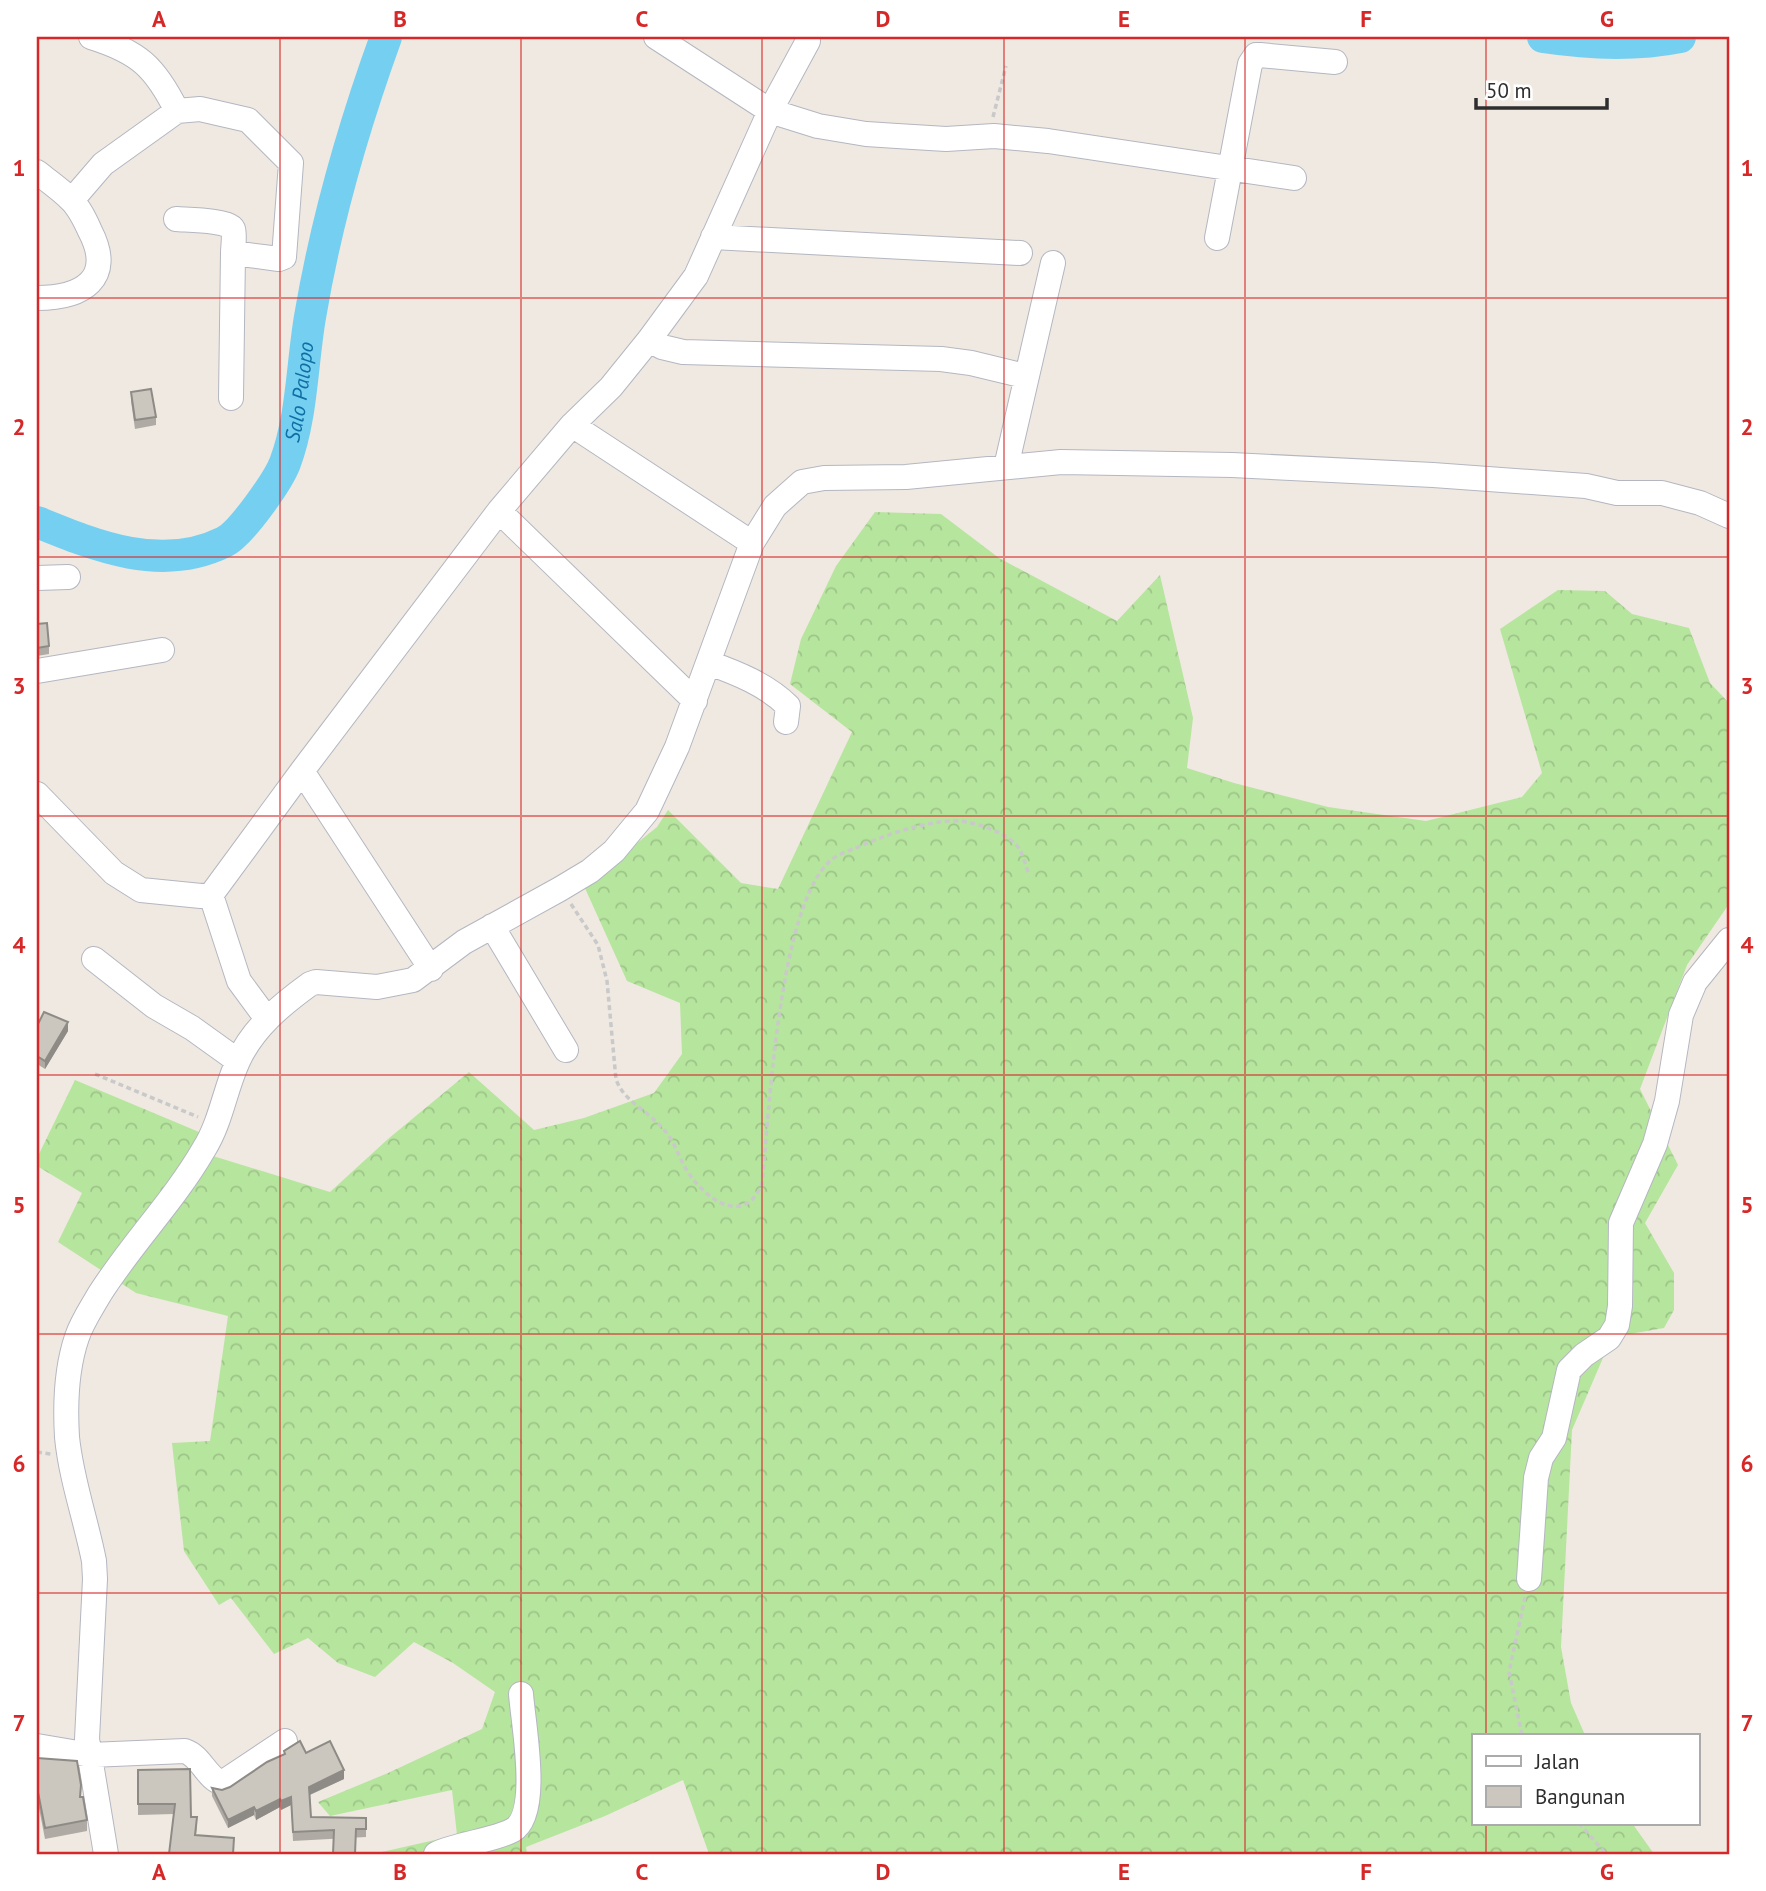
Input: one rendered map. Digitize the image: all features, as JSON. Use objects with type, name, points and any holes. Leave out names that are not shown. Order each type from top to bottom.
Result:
[{"type":"street","points":[[91,37],[124,48],[147,65],[164,85],[177,111]]},
{"type":"street","points":[[656,37],[770,111],[818,126],[866,134],[946,139],[988,136],[1048,141],[1294,178]]},
{"type":"street","points":[[37,794],[114,873],[141,890],[211,895],[499,512],[572,425],[611,387],[696,276],[770,111],[808,41]]},
{"type":"street","points":[[1217,238],[1250,64],[1254,58],[1261,55],[1335,62]]},
{"type":"street","points":[[72,200],[103,164],[177,111],[200,109],[248,120],[292,163],[284,257],[279,259],[233,253]]},
{"type":"street","points":[[37,172],[72,200],[100,252],[97,274],[87,285],[60,297],[37,298]]},
{"type":"street","points":[[176,219],[223,223],[233,231],[231,398]]},
{"type":"street","points":[[713,237],[1020,253]]},
{"type":"street","points":[[1006,467],[1053,263]]},
{"type":"street","points":[[649,340],[671,350],[683,352],[941,359],[1025,376]]},
{"type":"street","points":[[572,425],[752,543]]},
{"type":"street","points":[[106,1854],[87,1739],[96,1579],[67,1437],[67,1390],[70,1362],[77,1336],[109,1279],[206,1147],[238,1061],[267,1020],[314,982],[386,987],[412,980],[431,969],[464,942],[561,889],[601,861],[639,822],[672,759],[752,543],[775,506],[797,485],[810,480],[906,477],[1006,467],[1100,462],[1232,465],[1433,475],[1586,486],[1617,493],[1662,493],[1700,503],[1729,516]]},
{"type":"street","points":[[499,512],[695,701]]},
{"type":"street","points":[[37,578],[68,576]]},
{"type":"street","points":[[37,671],[162,650]]},
{"type":"street","points":[[709,663],[743,676],[780,698],[788,706],[786,722]]},
{"type":"street","points":[[302,771],[431,969]]},
{"type":"street","points":[[211,895],[239,981],[267,1020]]},
{"type":"street","points":[[492,926],[566,1049]]},
{"type":"street","points":[[1529,1579],[1535,1478],[1541,1458],[1554,1438],[1569,1370],[1584,1355],[1609,1338],[1617,1325],[1620,1306],[1620,1228],[1659,1133],[1681,1015],[1695,982],[1729,940]]},
{"type":"street","points":[[94,959],[154,1006],[192,1028],[238,1061]]},
{"type":"street","points":[[436,1854],[511,1831],[524,1818],[530,1787],[521,1694]]},
{"type":"street","points":[[37,1746],[90,1755],[185,1751],[193,1754],[215,1781],[222,1783],[285,1741]]},
{"type":"path","points":[[988,136],[1006,66]]},
{"type":"path","points":[[561,889],[598,945],[607,981],[618,1086],[665,1130],[687,1171],[707,1193],[724,1205],[734,1208],[746,1205],[759,1192],[762,1184],[780,1013],[793,942],[808,893],[822,870],[837,856],[905,829],[928,823],[961,820],[992,831],[1016,845],[1029,875]]},
{"type":"path","points":[[95,1074],[216,1124]]},
{"type":"path","points":[[1522,1734],[1509,1672],[1529,1579]]},
{"type":"path","points":[[1581,1825],[1606,1854]]},
{"type":"green space","points":[[875,512],[941,514],[999,558],[1117,621],[1160,575],[1193,718],[1187,768],[1328,807],[1426,821],[1522,797],[1542,773],[1500,629],[1558,590],[1605,591],[1632,614],[1689,628],[1710,683],[1729,703],[1729,904],[1687,965],[1640,1089],[1678,1165],[1645,1223],[1674,1273],[1674,1310],[1664,1328],[1612,1337],[1572,1430],[1561,1647],[1571,1703],[1585,1734],[1472,1734],[1472,1825],[1633,1825],[1654,1854],[709,1854],[683,1780],[605,1816],[526,1847],[527,1854],[373,1854],[457,1835],[452,1790],[330,1816],[318,1802],[482,1729],[495,1692],[453,1663],[414,1642],[375,1677],[338,1663],[308,1638],[274,1654],[231,1598],[219,1605],[184,1551],[172,1443],[210,1441],[228,1316],[136,1293],[58,1242],[82,1193],[37,1166],[37,1158],[75,1080],[199,1132],[213,1156],[330,1192],[388,1139],[469,1072],[534,1130],[584,1118],[654,1093],[682,1054],[680,1003],[627,981],[584,886],[657,827],[668,810],[741,883],[778,889],[852,732],[790,684],[801,639],[836,566]]},
{"type":"building","points":[[151,389],[156,417],[135,420],[131,392]]},
{"type":"building","points":[[47,623],[49,646],[37,648],[37,624]]},
{"type":"building","points":[[44,1012],[68,1022],[45,1061],[37,1056],[37,1026]]},
{"type":"building","points":[[300,1741],[306,1753],[330,1741],[344,1770],[309,1787],[311,1817],[366,1818],[366,1829],[356,1829],[355,1854],[333,1854],[334,1830],[293,1832],[291,1797],[281,1801],[280,1799],[256,1811],[254,1807],[228,1820],[212,1788],[222,1790],[230,1787],[267,1762],[285,1754],[284,1751]]},
{"type":"building","points":[[37,1758],[77,1761],[80,1797],[83,1797],[87,1820],[45,1828],[37,1787]]},
{"type":"building","points":[[190,1769],[191,1817],[197,1817],[195,1835],[234,1838],[233,1854],[169,1854],[175,1804],[138,1804],[138,1770]]},
{"type":"waterway","name":"Salo Palopo","points":[[37,522],[82,540],[129,553],[177,555],[201,551],[224,542],[240,529],[267,494],[281,471],[291,446],[310,317],[332,211],[362,106],[386,37]]},
{"type":"waterway","name":"Salo Palopo","points":[[1543,37],[1612,43],[1680,37]]}]
